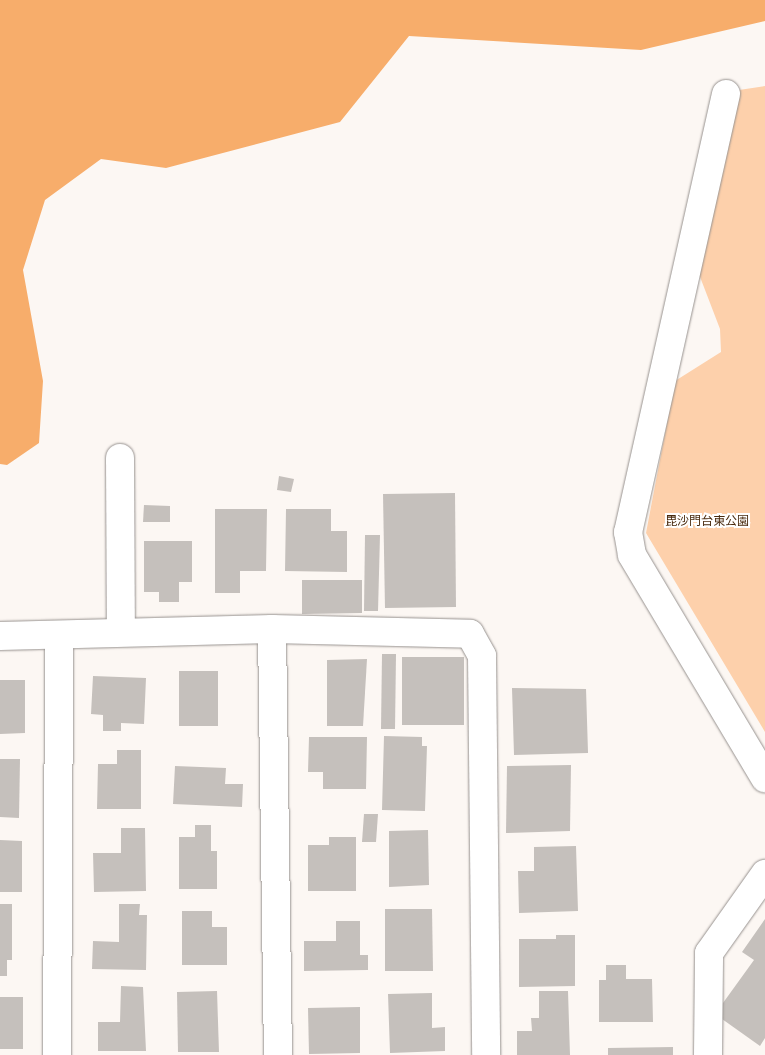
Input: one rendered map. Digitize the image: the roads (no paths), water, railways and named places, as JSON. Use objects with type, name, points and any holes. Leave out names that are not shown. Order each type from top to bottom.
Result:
[{"type":"street","points":[[726,94],[628,532],[632,555],[765,778]]},
{"type":"street","points":[[120,458],[121,631]]},
{"type":"street","points":[[272,629],[278,1055]]},
{"type":"street","points":[[0,636],[59,637],[121,631],[272,629],[470,634],[482,656],[486,1055]]},
{"type":"street","points":[[57,1055],[59,637]]},
{"type":"street","points":[[708,1055],[709,953],[765,874]]},
{"type":"park label","name":"毘沙門台東公園","points":[[707,521]]}]
